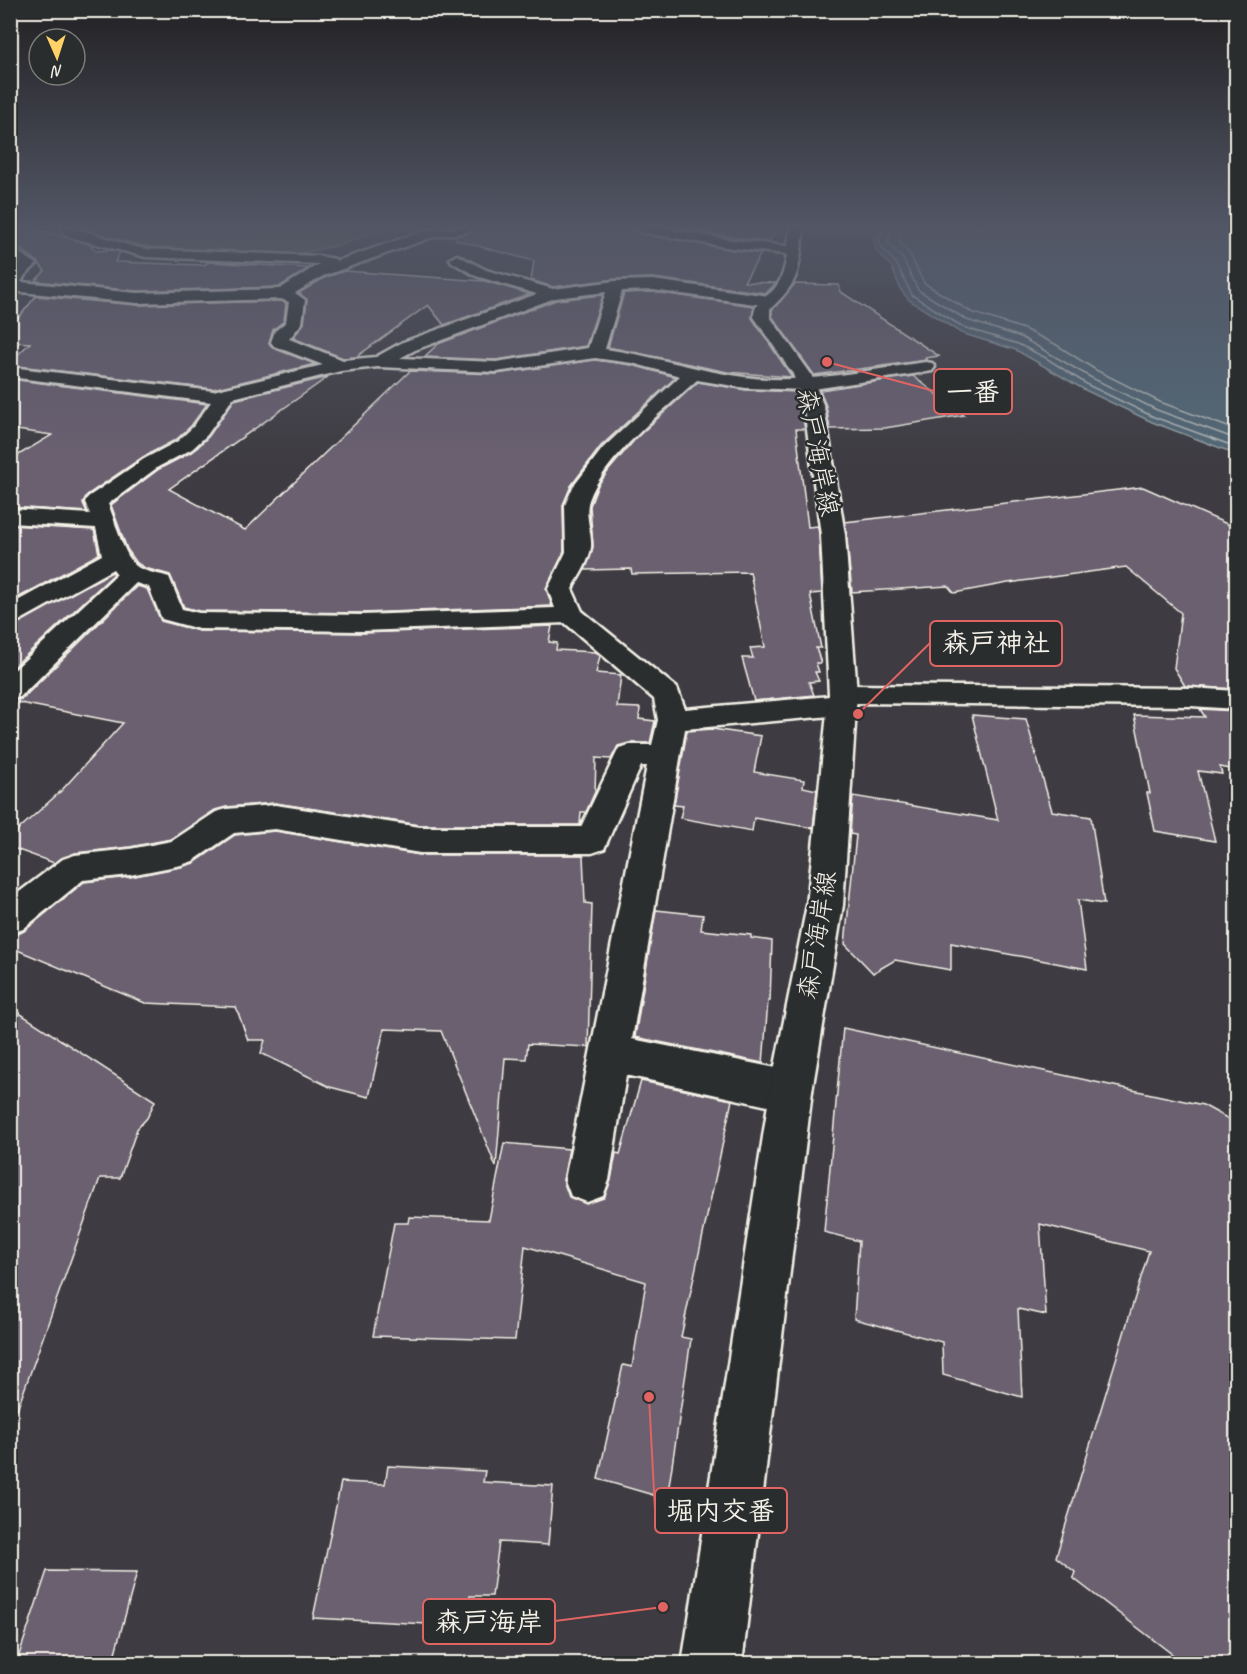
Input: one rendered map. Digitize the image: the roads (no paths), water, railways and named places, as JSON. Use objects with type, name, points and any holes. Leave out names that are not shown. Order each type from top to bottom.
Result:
[{"type":"street","points":[[296,306],[294,323],[280,335],[280,342],[341,366]]},
{"type":"street","points":[[378,362],[409,346],[519,306]]},
{"type":"street","points":[[595,353],[610,306]]},
{"type":"street","name":"森戸海岸線","points":[[712,1664],[791,1091],[825,905],[842,700],[833,535],[814,407],[807,384],[762,317],[764,306]]},
{"type":"street","points":[[10,372],[213,397],[225,396],[341,366],[378,362],[496,367],[595,353],[633,358],[693,374],[746,382],[807,384],[926,368]]},
{"type":"street","points":[[587,1180],[664,755],[673,720],[667,695],[571,615],[560,589],[579,550],[576,505],[585,482],[655,408],[693,374]]},
{"type":"street","points":[[225,396],[200,431],[185,445],[151,463],[96,502],[123,566],[160,582],[171,614],[199,621],[362,624],[571,615]]},
{"type":"street","points":[[10,516],[104,522]]},
{"type":"street","points":[[10,616],[123,566]]},
{"type":"street","points":[[10,690],[123,566]]},
{"type":"street","points":[[673,720],[842,700],[1191,697],[1236,700]]},
{"type":"street","points":[[10,919],[75,868],[130,862],[181,852],[227,821],[275,817],[420,840],[592,840],[630,756],[664,755]]},
{"type":"street","points":[[611,1053],[791,1091]]},
{"type":"water","points":[[919,306],[1236,306],[1236,454],[1152,422],[1085,390],[1016,350],[961,333]]},
{"type":"place","name":"一番","points":[[827,362]]},
{"type":"place","name":"森戸神社","points":[[858,714]]},
{"type":"place","name":"堀内交番","points":[[649,1397]]},
{"type":"place","name":"森戸海岸","points":[[663,1607]]}]
